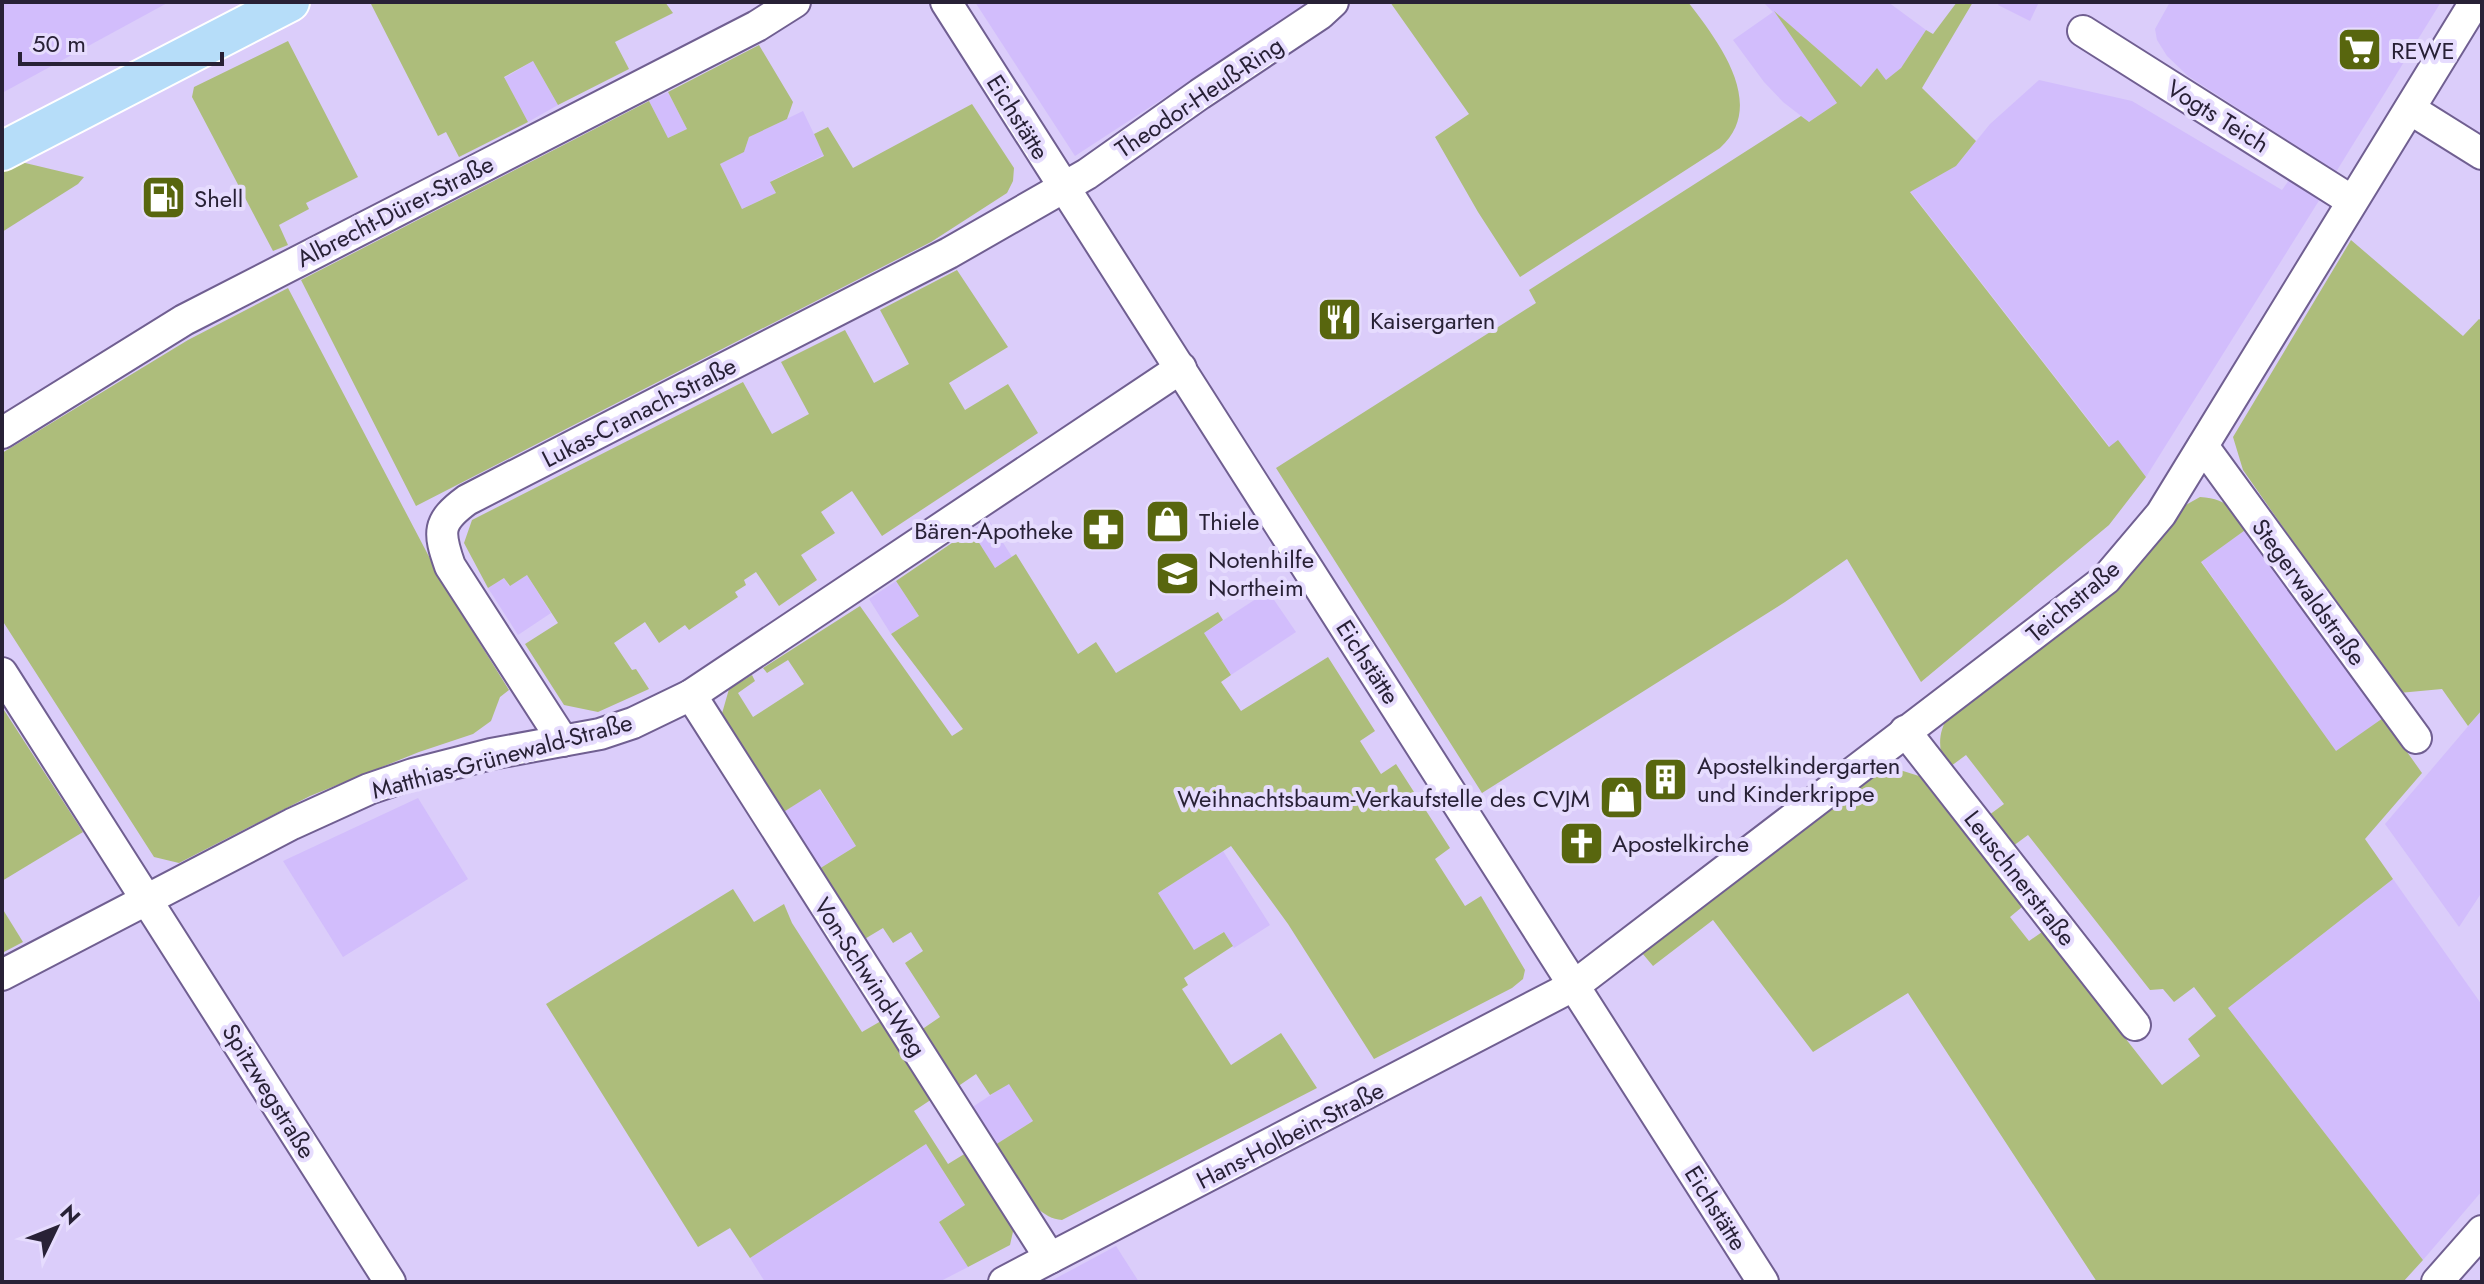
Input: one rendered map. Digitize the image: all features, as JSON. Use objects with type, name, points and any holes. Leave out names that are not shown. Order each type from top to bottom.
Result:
[{"type":"main road","points":[[2,151],[290,2]]},
{"type":"street","name":"Albrecht-Dürer-Straße","points":[[2,433],[184,320],[757,26],[795,2]]},
{"type":"street","name":"Eichstätte","points":[[946,2],[1763,1282]]},
{"type":"street","name":"Theodor-Heuß-Ring","points":[[1061,186],[1087,174],[1333,2]]},
{"type":"street","name":"Teichstraße","points":[[1575,985],[2106,579],[2149,530],[2203,446],[2475,2]]},
{"type":"street","name":"Vogts Teich","points":[[2083,31],[2352,201]]},
{"type":"street","points":[[2410,109],[2482,154]]},
{"type":"street","name":"Lukas-Cranach-Straße","points":[[563,741],[450,566],[442,538],[442,524],[453,510],[467,500],[949,253],[1061,186]]},
{"type":"street","name":"Matthias-Grünewald-Straße","points":[[2,975],[304,818],[369,789],[491,754],[563,741],[633,723],[691,695],[1181,368]]},
{"type":"street","name":"Stegerwaldstraße","points":[[2203,446],[2416,738]]},
{"type":"street","points":[[2,673],[147,899]]},
{"type":"street","name":"Von-Schwind-Weg","points":[[691,695],[1050,1258]]},
{"type":"street","name":"Leuschnerstraße","points":[[1905,731],[2135,1025]]},
{"type":"street","name":"Spitzwegstraße","points":[[147,899],[390,1282]]},
{"type":"street","name":"Hans-Holbein-Straße","points":[[1004,1282],[1575,985]]},
{"type":"street","points":[[2437,1282],[2482,1231]]},
{"type":"shaded area","points":[[2,2],[169,2],[2,93]]},
{"type":"shaded area","points":[[975,2],[1311,2],[1075,156]]},
{"type":"shaded area","points":[[1763,2],[1888,2],[1926,30],[1901,68],[1886,81],[1877,68],[1861,87],[1777,14],[1837,103],[1809,122],[1764,82],[1733,40],[1773,12]]},
{"type":"shaded area","points":[[2000,2],[2039,2],[2030,21],[1998,5]]},
{"type":"shaded area","points":[[2170,2],[2441,2],[2336,172],[2188,76],[2167,56],[2157,40],[2155,29]]},
{"type":"shaded area","points":[[533,61],[558,105],[528,122],[504,78]]},
{"type":"shaded area","points":[[2039,80],[2132,101],[2282,190],[2289,180],[2320,199],[2146,477],[2118,441],[2110,447],[1910,191],[1956,166],[1990,124]]},
{"type":"shaded area","points":[[668,92],[687,129],[668,138],[649,101]]},
{"type":"shaded area","points":[[803,111],[824,155],[771,181],[776,193],[742,209],[720,164],[744,152],[749,137]]},
{"type":"shaded area","points":[[988,519],[1012,557],[995,568],[971,531]]},
{"type":"shaded area","points":[[2248,528],[2383,718],[2336,752],[2201,561]]},
{"type":"shaded area","points":[[527,575],[551,613],[518,635],[488,588],[504,578],[509,586]]},
{"type":"shaded area","points":[[896,581],[919,616],[891,634],[869,599]]},
{"type":"shaded area","points":[[1268,591],[1296,632],[1231,675],[1204,633]]},
{"type":"shaded area","points":[[2482,710],[2482,892],[2459,927],[2385,824]]},
{"type":"shaded area","points":[[819,789],[856,846],[819,869],[782,813]]},
{"type":"shaded area","points":[[418,798],[468,879],[343,957],[283,861]]},
{"type":"shaded area","points":[[1223,851],[1270,925],[1234,948],[1223,932],[1194,951],[1158,893]]},
{"type":"shaded area","points":[[2393,879],[2482,1005],[2482,1191],[2423,1260],[2228,1008]]},
{"type":"shaded area","points":[[1009,1083],[1033,1121],[995,1145],[971,1108]]},
{"type":"shaded area","points":[[926,1144],[965,1205],[939,1222],[968,1267],[939,1282],[765,1282],[750,1258]]},
{"type":"shaded area","points":[[1116,1246],[1139,1282],[1049,1282]]},
{"type":"green space","points":[[370,2],[665,2],[673,13],[615,42],[629,69],[558,105],[533,61],[504,77],[528,122],[459,157],[446,132],[438,136]]},
{"type":"green space","points":[[1390,2],[1688,2],[1724,54],[1733,74],[1739,93],[1739,113],[1734,131],[1720,148],[1520,277],[1435,137],[1469,114]]},
{"type":"green space","points":[[1957,2],[1973,2],[1922,88],[1976,141],[1956,166],[1910,192],[2109,447],[2118,440],[2146,477],[2109,525],[1921,682],[1847,559],[1785,602],[1482,793],[1276,468],[1536,303],[1529,290],[1801,116],[1809,122],[1837,103],[1774,11],[1861,87],[1877,68],[1886,80],[1901,68],[1926,30],[1933,34]]},
{"type":"green space","points":[[288,41],[358,177],[306,203],[309,209],[279,225],[288,245],[273,251],[192,97],[194,87]]},
{"type":"green space","points":[[759,45],[793,102],[787,119],[749,137],[744,152],[720,164],[742,209],[776,193],[770,182],[824,156],[814,134],[828,127],[853,168],[972,104],[1014,168],[1013,181],[1007,193],[931,242],[416,506],[301,280],[649,101],[668,138],[687,129],[668,92]]},
{"type":"green space","points":[[21,162],[84,177],[78,184],[2,232],[2,172]]},
{"type":"green space","points":[[2351,240],[2463,336],[2479,319],[2482,321],[2482,710],[2468,726],[2442,689],[2399,693],[2243,470],[2233,437]]},
{"type":"green space","points":[[957,270],[1008,347],[949,383],[965,410],[1008,384],[1038,433],[882,536],[852,491],[821,512],[835,533],[801,555],[817,580],[779,606],[756,572],[744,580],[746,585],[735,592],[738,597],[689,630],[685,625],[659,643],[645,622],[614,643],[649,689],[598,712],[564,705],[525,644],[558,623],[527,575],[510,586],[504,578],[488,588],[464,543],[472,520],[743,382],[772,434],[809,414],[781,362],[845,330],[874,383],[909,364],[880,310]]},
{"type":"green space","points":[[288,288],[446,589],[509,690],[500,697],[491,721],[473,734],[310,796],[179,863],[154,857],[2,620],[2,453],[188,340]]},
{"type":"green space","points":[[2200,497],[2228,506],[2248,528],[2201,562],[2336,751],[2383,718],[2422,773],[2365,839],[2393,879],[2228,1008],[2423,1260],[2403,1282],[2097,1282],[1908,993],[1813,1052],[1713,920],[1653,966],[1642,953],[1884,765],[1919,776],[2022,907],[2010,917],[2029,941],[2042,932],[2162,1085],[2200,1056],[2188,1039],[2216,1016],[2194,987],[2174,1002],[2163,989],[2150,990],[2028,835],[2009,849],[1985,818],[2004,804],[1966,755],[1947,769],[1940,742],[1949,716],[2112,589],[2151,551],[2175,511]]},
{"type":"green space","points":[[971,530],[995,568],[1016,554],[1078,654],[1096,642],[1116,673],[1218,612],[1223,620],[1204,633],[1231,675],[1221,682],[1241,711],[1328,657],[1375,731],[1360,741],[1381,774],[1396,764],[1450,848],[1435,859],[1465,906],[1481,896],[1525,970],[1523,979],[1512,988],[1374,1059],[1288,924],[1231,846],[1158,893],[1194,950],[1224,932],[1233,946],[1184,978],[1188,985],[1182,989],[1231,1065],[1281,1033],[1317,1088],[1062,1220],[1041,1211],[1023,1191],[995,1145],[1033,1121],[1009,1084],[990,1095],[976,1074],[957,1087],[921,1030],[940,1017],[905,963],[923,951],[911,932],[893,943],[883,928],[863,940],[819,869],[856,846],[820,789],[782,813],[721,717],[729,689],[752,675],[755,681],[738,693],[753,717],[804,684],[788,660],[767,673],[763,668],[860,606],[952,736],[963,729],[891,634],[919,616],[896,581]]},
{"type":"green space","points":[[2,707],[83,832],[2,881]]},
{"type":"green space","points":[[733,889],[754,922],[784,904],[792,923],[862,1032],[881,1021],[932,1099],[914,1111],[948,1164],[966,1153],[1014,1227],[1010,1245],[968,1267],[939,1222],[965,1205],[926,1144],[750,1258],[730,1228],[698,1247],[546,1004]]},
{"type":"green space","points":[[2,908],[23,942],[2,953]]},
{"type":"place","name":"REWE","points":[[2360,50]]},
{"type":"place","name":"Shell","points":[[163,198]]},
{"type":"place","name":"Kaisergarten","points":[[1339,320]]},
{"type":"place","name":"Thiele","points":[[1168,521]]},
{"type":"place","name":"Bären-Apotheke","points":[[1104,530]]},
{"type":"place","name":"Notenhilfe Northeim","points":[[1177,573]]},
{"type":"place","name":"Apostelkindergarten und Kinderkrippe","points":[[1666,779]]},
{"type":"place","name":"Weihnachtsbaum-Verkaufstelle des CVJM","points":[[1621,798]]},
{"type":"place","name":"Apostelkirche","points":[[1581,843]]}]
